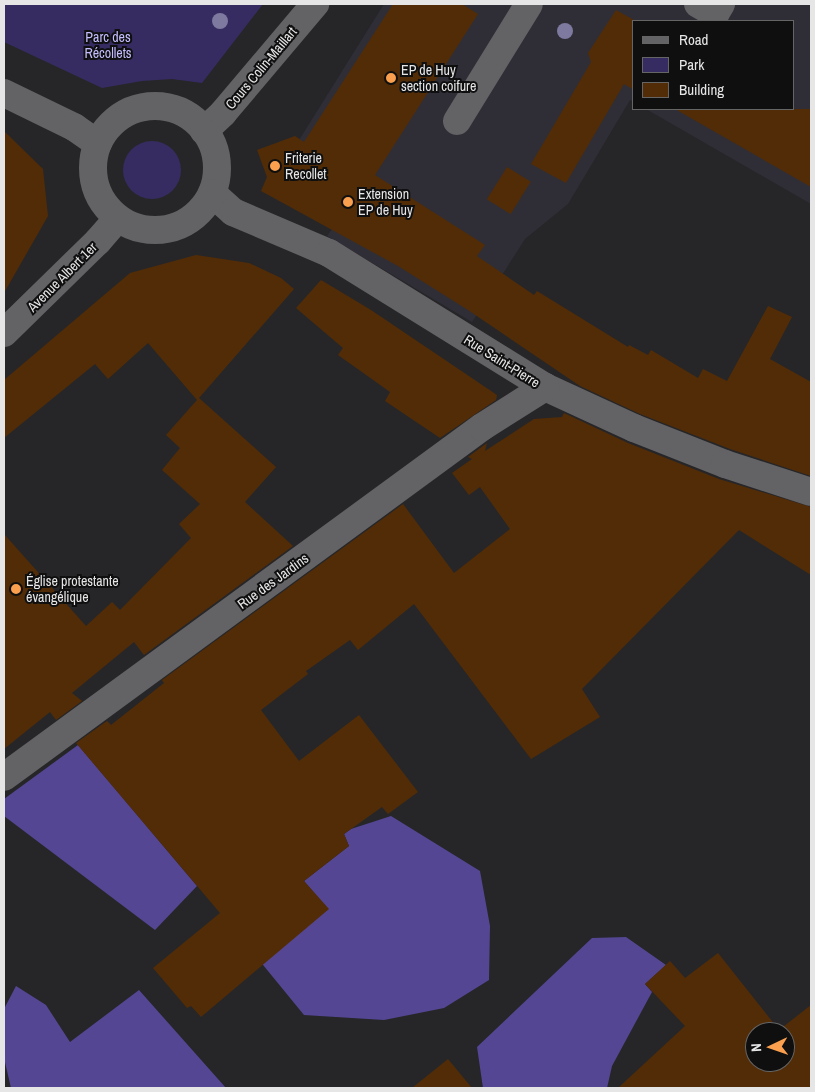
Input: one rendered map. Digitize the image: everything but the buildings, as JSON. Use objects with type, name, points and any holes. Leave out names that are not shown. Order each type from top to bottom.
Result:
[{"type":"street","name":"Cours Colin-Maillart","points":[[204,130],[223,113],[315,4]]},
{"type":"street","points":[[457,121],[529,4]]},
{"type":"street","points":[[698,4],[715,14],[721,4]]},
{"type":"street","points":[[4,94],[74,127],[98,144]]},
{"type":"street","points":[[157,106],[175,109],[192,118],[204,130],[214,150],[217,172],[212,193],[202,209],[188,221],[171,228],[153,230],[134,227],[118,218],[104,203],[96,184],[94,164],[98,144],[108,128],[122,116],[139,108],[157,106]]},
{"type":"street","name":"Rue Saint-Pierre","points":[[212,193],[233,212],[329,253],[545,387],[634,428],[725,464],[811,492]]},
{"type":"street","name":"Avenue Albert 1er","points":[[4,333],[98,241],[118,218]]},
{"type":"street","name":"Rue des Jardins","points":[[4,777],[482,427],[545,387]]},
{"type":"shaded area","points":[[384,4],[811,4],[811,204],[648,110],[795,110],[795,20],[632,20],[632,101],[630,100],[568,204],[525,239],[472,322],[327,236],[362,187],[296,145]]},
{"type":"shaded area","points":[[78,745],[197,886],[155,930],[4,816],[4,799]]},
{"type":"shaded area","points":[[391,816],[480,871],[490,926],[489,980],[444,1008],[384,1020],[304,1015],[259,960],[328,909],[304,881],[349,846],[344,834],[351,829]]},
{"type":"shaded area","points":[[626,937],[666,965],[645,984],[652,992],[612,1066],[607,1088],[483,1088],[477,1047],[592,938]]},
{"type":"shaded area","points":[[16,986],[46,1005],[70,1042],[139,990],[226,1088],[11,1088],[4,1058],[4,1009]]},
{"type":"green space","name":"Parc des Récollets","points":[[4,4],[263,4],[202,83],[172,79],[142,81],[102,88],[4,42]]},
{"type":"green space","points":[[152,141],[163,143],[173,149],[179,159],[181,170],[179,181],[173,191],[163,197],[152,199],[141,197],[131,191],[125,181],[123,170],[125,159],[131,149],[141,143]]},
{"type":"place","name":"EP de Huy section coifure","points":[[391,78]]},
{"type":"place","name":"Friterie Recollet","points":[[275,166]]},
{"type":"place","name":"Extension EP de Huy","points":[[348,202]]},
{"type":"place","name":"Église protestante évangélique","points":[[16,589]]}]
